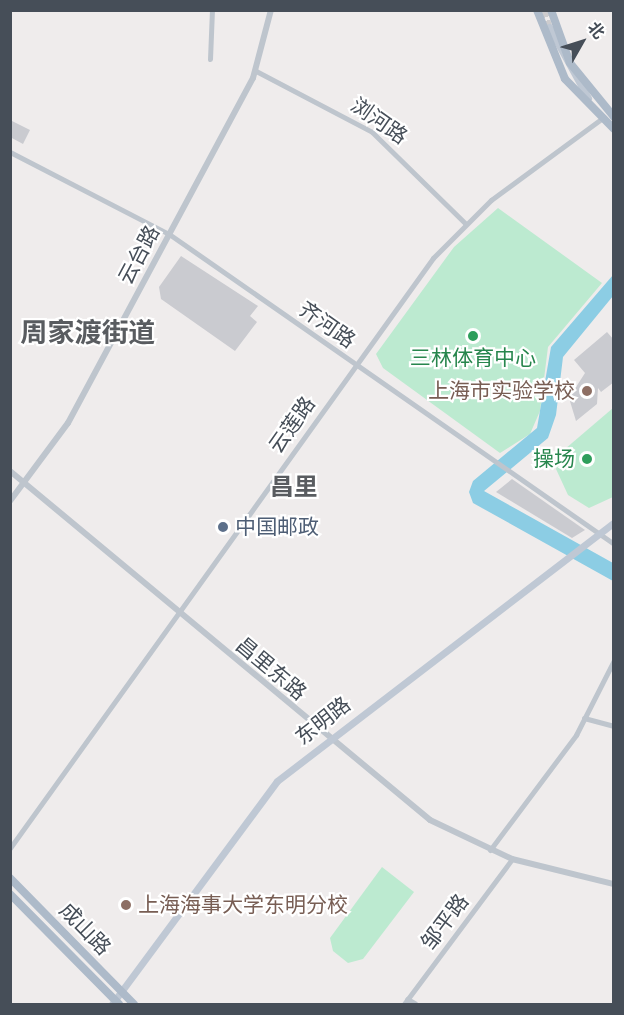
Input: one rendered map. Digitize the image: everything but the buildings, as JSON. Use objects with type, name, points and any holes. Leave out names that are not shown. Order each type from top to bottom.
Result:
[{"type":"main road","points":[[537,10],[565,80],[600,120],[614,127]]},
{"type":"main road","points":[[551,10],[570,63],[614,117]]},
{"type":"main road","points":[[549,27],[572,76],[614,127]]},
{"type":"main road","name":"东明路","points":[[115,1003],[249,812],[327,738],[614,522]]},
{"type":"main road","name":"成山路","points":[[10,878],[134,1005]]},
{"type":"main road","name":"成山路","points":[[10,894],[115,1003]]},
{"type":"street","points":[[210,59],[212,10]]},
{"type":"street","name":"云台路","points":[[10,501],[25,484],[68,423],[256,71],[271,10]]},
{"type":"street","name":"浏河路","points":[[256,71],[372,132],[465,223]]},
{"type":"street","name":"云莲路","points":[[10,848],[355,365],[465,223],[600,120]]},
{"type":"street","name":"齐河路","points":[[10,152],[169,234],[598,536],[614,544]]},
{"type":"street","name":"昌里东路","points":[[10,471],[327,738],[430,820],[512,859],[614,884]]},
{"type":"street","points":[[490,850],[584,718],[614,660]]},
{"type":"street","points":[[584,718],[614,726]]},
{"type":"street","name":"邹平路","points":[[406,1002],[512,859]]},
{"type":"street","points":[[406,1002],[415,1005]]},
{"type":"green space","name":"三林体育中心","points":[[498,208],[602,283],[548,347],[540,411],[530,434],[500,453],[383,368],[376,354],[454,247]]},
{"type":"green space","name":"操场","points":[[613,408],[613,497],[589,508],[568,495],[556,469],[565,449]]},
{"type":"green space","points":[[382,867],[414,892],[363,959],[348,963],[333,951],[330,938]]},
{"type":"water","points":[[613,275],[613,296],[563,357],[556,415],[548,438],[484,491],[613,563],[613,581],[473,503],[469,492],[473,481],[537,428],[551,347]]},
{"type":"tunnel","points":[[544,10],[549,27]]},
{"type":"place","name":"三林体育中心","points":[[473,336]]},
{"type":"place","name":"上海市实验学校","points":[[587,391]]},
{"type":"place","name":"操场","points":[[587,459]]},
{"type":"place","name":"中国邮政","points":[[223,527]]},
{"type":"place","name":"上海海事大学东明分校","points":[[126,905]]},
{"type":"district","name":"周家渡街道","points":[[88,333]]},
{"type":"district","name":"昌里","points":[[294,487]]}]
